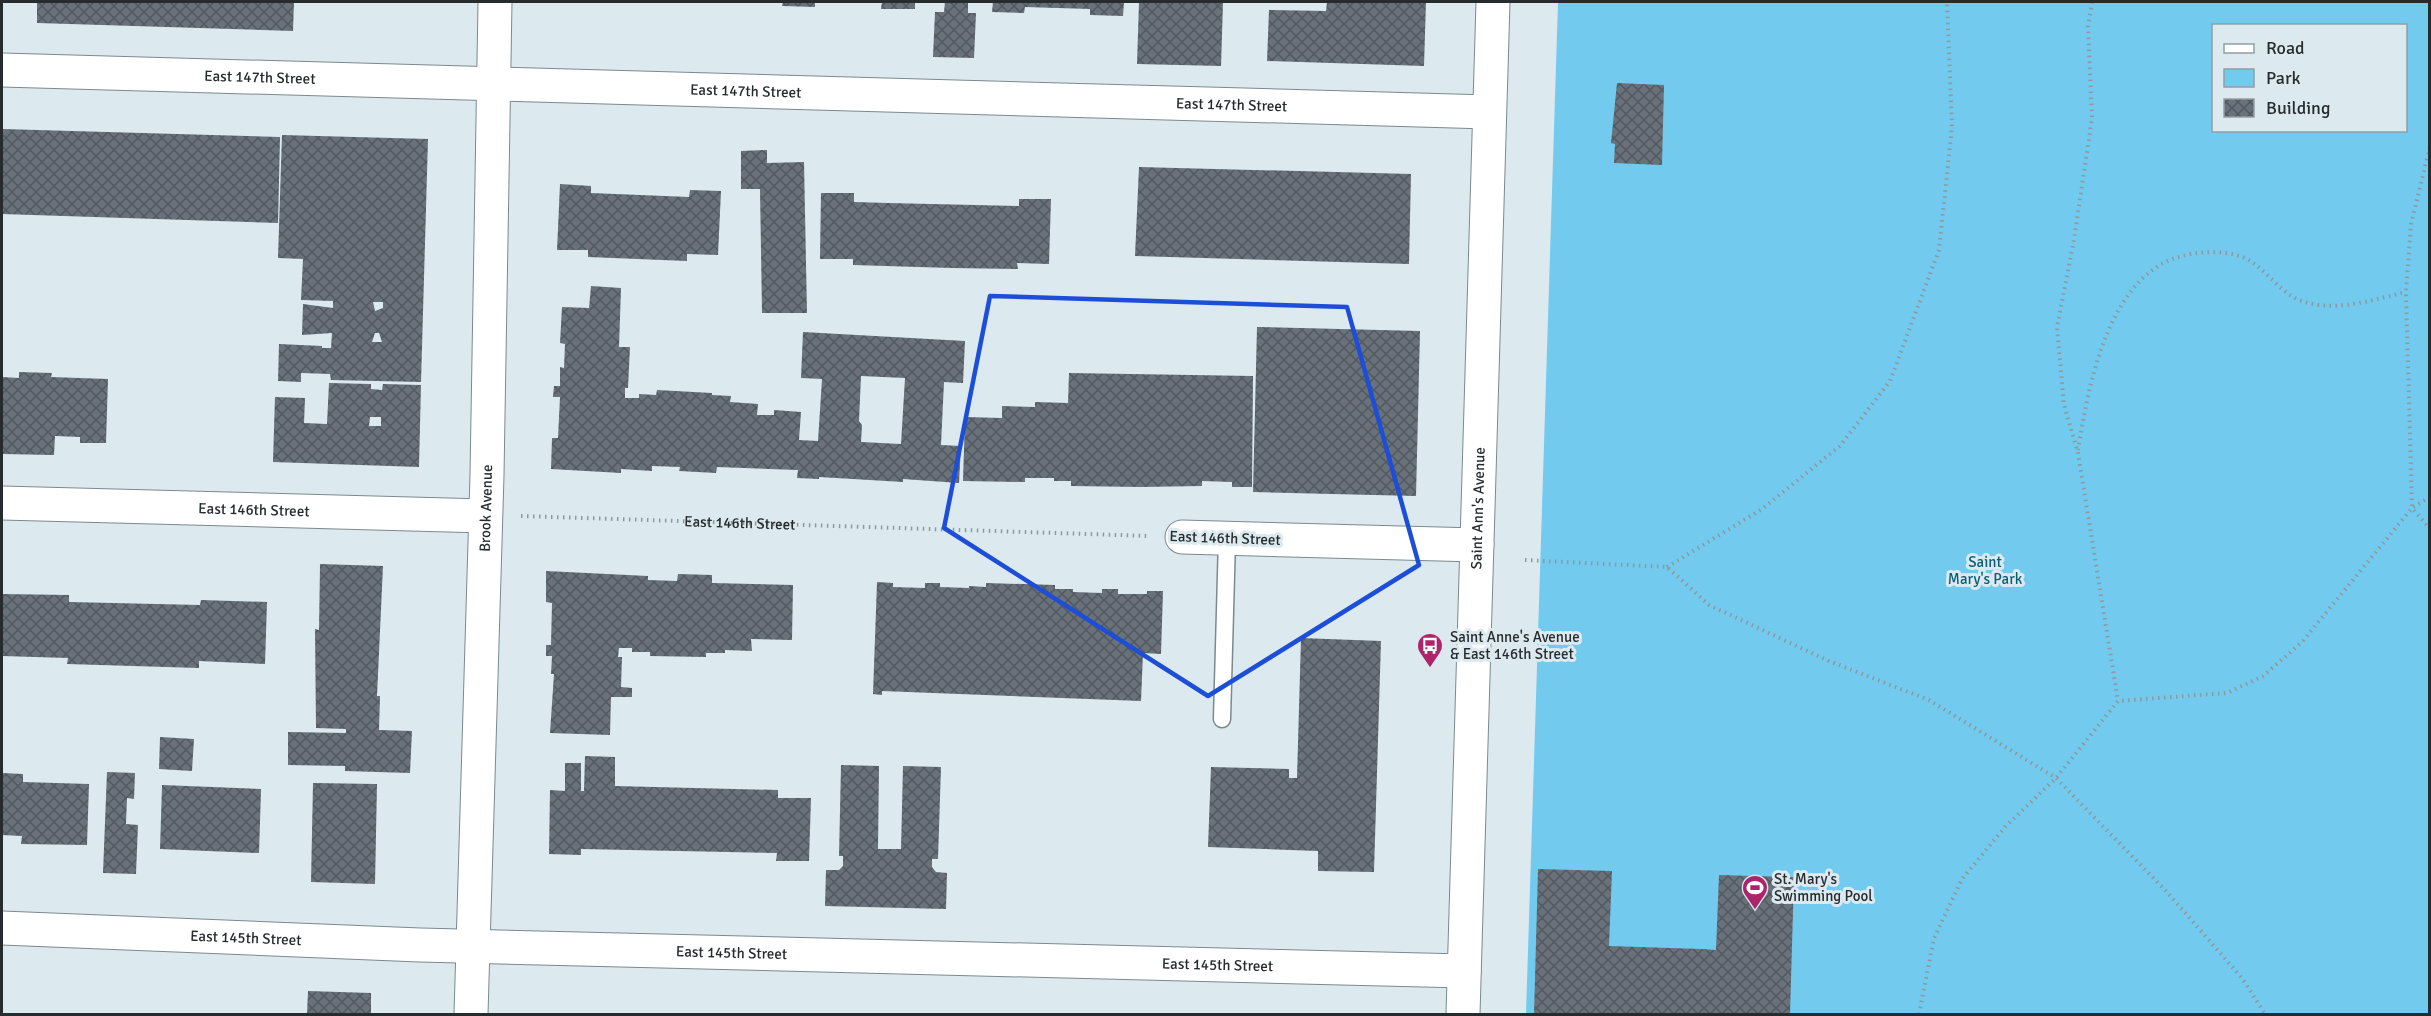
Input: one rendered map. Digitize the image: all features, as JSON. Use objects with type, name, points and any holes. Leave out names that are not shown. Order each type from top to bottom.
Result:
[{"type":"street","name":"Brook Avenue","points":[[471,1014],[485,516],[495,2]]},
{"type":"street","name":"Saint Ann's Avenue","points":[[1463,1014],[1493,2]]},
{"type":"street","name":"East 147th Street","points":[[2,70],[1489,112]]},
{"type":"street","name":"East 146th Street","points":[[2,503],[485,516]]},
{"type":"street","name":"East 146th Street","points":[[1182,537],[1477,545]]},
{"type":"street","name":"East 145th Street","points":[[2,928],[473,945],[1464,971]]},
{"type":"lane","points":[[1222,719],[1227,538]]},
{"type":"path","points":[[1525,560],[1667,567],[1762,509],[1840,446],[1890,381],[1939,250],[1952,127],[1947,2]]},
{"type":"path","points":[[1919,1014],[1934,938],[1962,879],[2005,827],[2056,778],[2118,700],[2078,453],[2064,405],[2057,327],[2092,118],[2088,27],[2092,2]]},
{"type":"path","points":[[2430,146],[2411,224],[2406,292],[2412,508],[2430,529]]},
{"type":"path","points":[[2078,453],[2087,394],[2116,315],[2139,282],[2154,270],[2180,256],[2211,251],[2245,258],[2295,298],[2325,307],[2369,301],[2406,292]]},
{"type":"path","points":[[2118,700],[2227,693],[2263,675],[2302,642],[2412,508],[2430,497]]},
{"type":"path","name":"East 146th Street","points":[[485,516],[1182,537]]},
{"type":"path","points":[[1667,567],[1709,605],[1828,661],[1929,700],[2056,778],[2166,891],[2242,978],[2265,1014]]},
{"type":"highlighted area","points":[[990,296],[1347,307],[1419,565],[1208,696],[944,528]]},
{"type":"green space","name":"Saint Mary's Park","points":[[1558,2],[2429,2],[2429,1014],[1526,1014]]},
{"type":"building","points":[[37,2],[294,2],[293,31],[37,23]]},
{"type":"building","points":[[783,2],[815,2],[815,7],[782,6]]},
{"type":"building","points":[[882,2],[915,2],[915,9],[881,9]]},
{"type":"building","points":[[945,2],[968,2],[968,13],[976,13],[974,58],[933,57],[935,12],[944,12]]},
{"type":"building","points":[[993,2],[1124,2],[1123,16],[1090,15],[1090,9],[1025,7],[1024,13],[992,12]]},
{"type":"building","points":[[1139,2],[1223,2],[1221,66],[1137,64]]},
{"type":"building","points":[[1327,2],[1426,2],[1424,66],[1267,61],[1269,10],[1326,11]]},
{"type":"building","points":[[1617,83],[1664,85],[1662,165],[1614,163],[1615,144],[1611,143]]},
{"type":"building","points":[[2,129],[280,137],[278,223],[2,214]]},
{"type":"building","points":[[282,135],[428,139],[421,382],[331,380],[330,374],[301,373],[301,382],[278,381],[279,344],[331,348],[332,333],[302,335],[303,304],[333,308],[333,301],[301,300],[303,259],[278,258]],"holes":[[[373,302],[383,302],[383,308],[375,311]],[[375,333],[379,333],[382,342],[372,342]]]},
{"type":"building","points":[[767,150],[767,163],[804,162],[807,313],[762,313],[760,189],[741,189],[741,151]]},
{"type":"building","points":[[1139,167],[1411,174],[1409,264],[1135,256]]},
{"type":"building","points":[[560,184],[591,186],[591,193],[689,197],[690,190],[721,191],[718,255],[687,254],[687,261],[588,257],[588,250],[557,250]]},
{"type":"building","points":[[821,193],[854,193],[854,202],[888,203],[1019,206],[1019,199],[1051,199],[1049,264],[1017,263],[1018,269],[952,268],[853,265],[853,259],[820,259]]},
{"type":"building","points":[[591,286],[621,288],[619,347],[630,347],[628,388],[625,388],[625,398],[639,398],[639,394],[656,395],[657,390],[712,393],[712,395],[731,396],[730,402],[758,404],[757,415],[774,415],[774,410],[801,412],[799,440],[818,441],[822,379],[801,378],[803,332],[965,341],[963,383],[944,382],[941,445],[961,446],[959,483],[903,479],[903,482],[819,477],[819,479],[797,478],[798,470],[717,467],[716,473],[679,471],[680,467],[652,466],[652,471],[621,469],[621,473],[551,469],[552,438],[558,438],[560,397],[553,397],[554,386],[560,386],[560,367],[564,368],[565,344],[560,343],[562,307],[589,308]],"holes":[[[861,376],[905,378],[901,444],[861,442],[862,425],[859,421]]]},
{"type":"building","points":[[1257,327],[1420,331],[1416,496],[1253,492]]},
{"type":"building","points":[[19,372],[52,373],[51,377],[108,379],[106,443],[80,443],[80,437],[55,436],[54,455],[2,454],[2,377],[19,378]]},
{"type":"building","points":[[1069,373],[1253,376],[1252,487],[1232,487],[1232,482],[1202,481],[1202,486],[1141,487],[1071,486],[1071,481],[1054,481],[1054,478],[1025,478],[1025,482],[963,481],[965,417],[1002,418],[1002,406],[1035,407],[1035,402],[1068,403]]},
{"type":"building","points":[[329,383],[371,384],[371,389],[382,390],[383,384],[421,385],[419,467],[273,462],[275,397],[305,398],[304,423],[327,424]],"holes":[[[370,417],[381,417],[381,426],[369,426]]]},
{"type":"building","points":[[320,564],[383,566],[377,696],[380,696],[379,730],[412,731],[410,773],[345,771],[345,766],[288,765],[288,732],[346,733],[346,729],[316,728],[315,629],[319,630]]},
{"type":"building","points":[[546,571],[648,576],[648,580],[677,581],[678,574],[712,575],[712,583],[793,585],[792,640],[751,639],[752,651],[725,650],[725,653],[706,653],[706,657],[650,656],[650,652],[632,652],[632,648],[619,648],[618,657],[622,657],[621,687],[632,688],[632,697],[611,697],[610,735],[550,733],[554,674],[551,674],[552,656],[546,656],[546,645],[551,645],[552,603],[546,602]]},
{"type":"building","points":[[877,582],[893,583],[893,587],[925,588],[925,583],[940,583],[940,587],[969,588],[969,586],[986,587],[986,583],[1055,585],[1055,589],[1073,589],[1073,592],[1102,593],[1102,589],[1118,589],[1118,594],[1147,594],[1147,591],[1163,591],[1161,654],[1143,653],[1141,701],[882,691],[882,695],[873,694]]},
{"type":"building","points":[[2,594],[69,595],[69,602],[200,605],[201,600],[267,602],[265,664],[199,661],[199,668],[67,664],[68,658],[2,656]]},
{"type":"building","points":[[1301,638],[1381,641],[1374,872],[1318,871],[1318,851],[1208,847],[1211,767],[1289,769],[1289,778],[1297,778]]},
{"type":"building","points":[[160,737],[194,739],[192,771],[159,769]]},
{"type":"building","points":[[585,756],[615,757],[615,786],[778,790],[778,798],[811,798],[809,861],[776,861],[777,853],[581,849],[581,855],[549,854],[550,790],[565,791],[565,763],[581,763],[581,791],[584,791]]},
{"type":"building","points":[[841,765],[879,766],[878,849],[901,849],[903,766],[941,767],[938,859],[932,859],[932,867],[936,872],[947,873],[946,909],[825,906],[826,870],[839,870],[843,866],[843,856],[839,856]]},
{"type":"building","points":[[107,772],[135,773],[134,799],[127,798],[126,824],[138,825],[136,874],[103,873]]},
{"type":"building","points":[[2,773],[23,774],[23,782],[89,784],[87,845],[21,844],[22,836],[2,835]]},
{"type":"building","points":[[313,783],[377,784],[375,884],[311,882]]},
{"type":"building","points":[[162,785],[261,789],[259,853],[160,849]]},
{"type":"building","name":"St. Mary's Swimming Pool","points":[[1538,869],[1612,871],[1609,946],[1716,950],[1719,875],[1794,877],[1790,1014],[1534,1014]]},
{"type":"building","points":[[308,991],[371,993],[371,1014],[307,1014]]},
{"type":"place","name":"Saint Anne's Avenue & East 146th Street","points":[[1430,669]]},
{"type":"place","name":"St. Mary's Swimming Pool","points":[[1755,911]]}]
